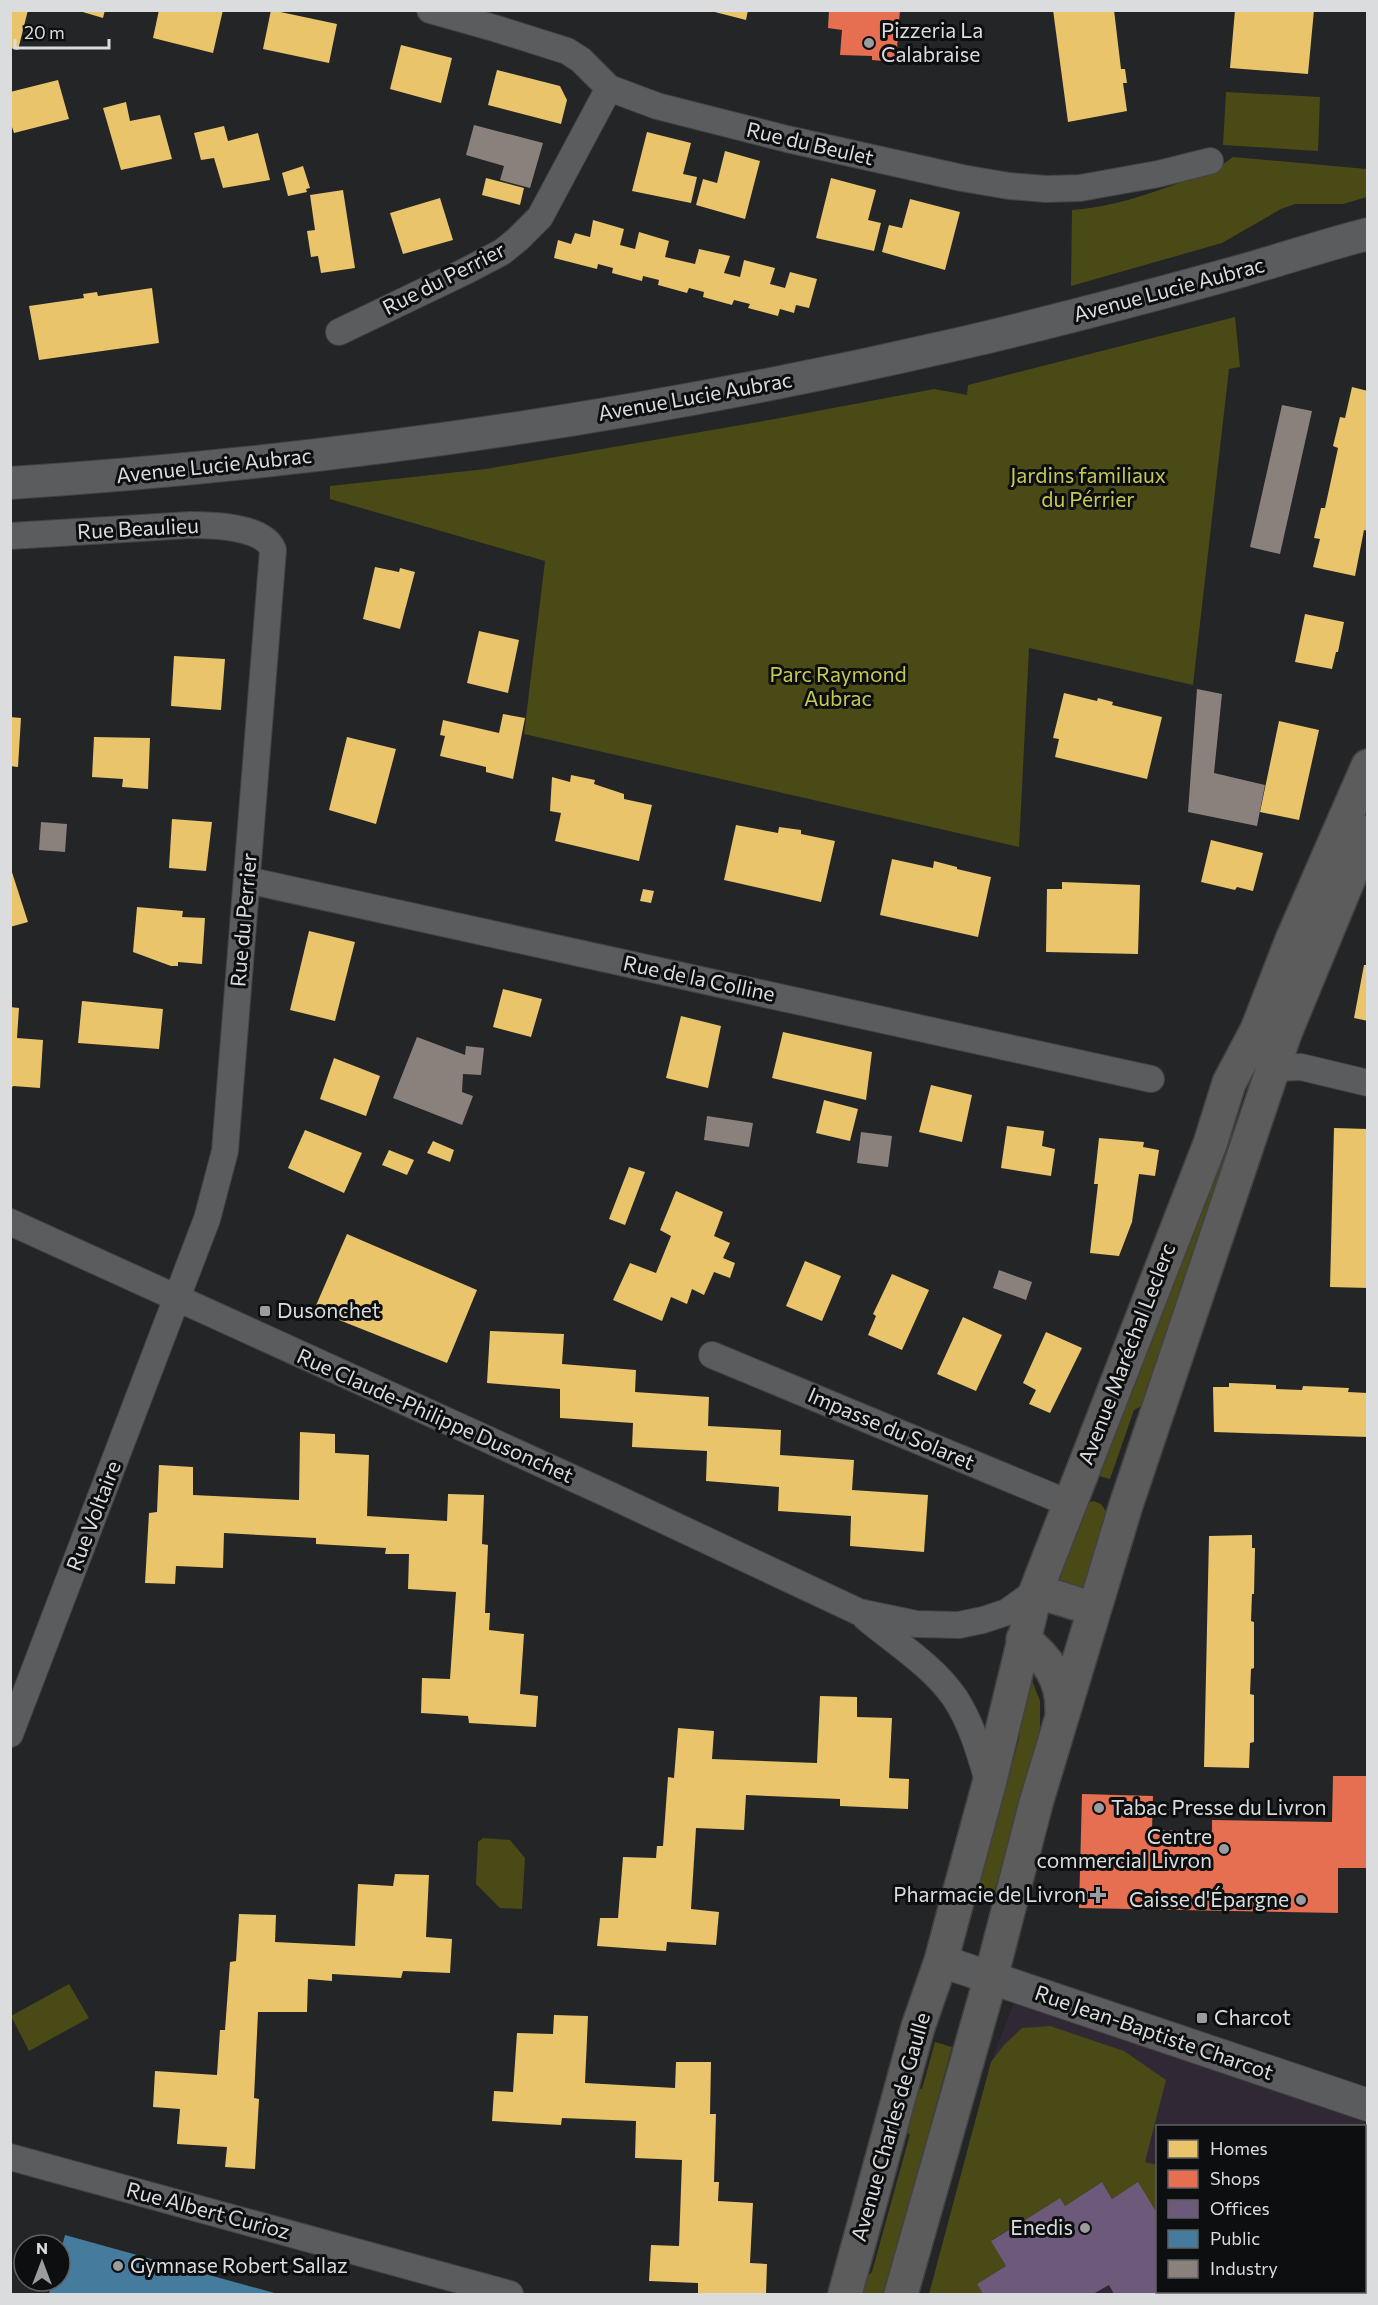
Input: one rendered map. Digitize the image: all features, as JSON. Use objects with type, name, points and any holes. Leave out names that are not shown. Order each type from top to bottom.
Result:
[{"type":"main road","name":"Avenue Maréchal Leclerc","points":[[941,1961],[989,1784],[1036,1591],[1071,1496],[1210,1144],[1229,1083],[1257,1030],[1292,940],[1368,766]]},
{"type":"main road","name":"Avenue Maréchal Leclerc","points":[[991,1977],[1036,1803],[1126,1505],[1285,1033],[1368,832]]},
{"type":"main road","points":[[1071,1496],[1083,1488],[1101,1489],[1126,1505]]},
{"type":"main road","points":[[1036,1591],[1094,1609]]},
{"type":"main road","points":[[1023,1639],[1043,1656],[1053,1671],[1062,1698],[1062,1716]]},
{"type":"main road","name":"Avenue Charles de Gaulle","points":[[844,2295],[918,2027],[941,1961]]},
{"type":"main road","points":[[902,2295],[991,1977]]},
{"type":"street","name":"Rue du Beulet","points":[[430,10],[567,51],[581,60],[609,88],[657,106],[787,139],[962,178],[1009,186],[1046,189],[1080,188],[1158,174],[1210,161]]},
{"type":"street","name":"Rue du Perrier","points":[[339,332],[464,272],[502,252],[518,239],[540,217],[609,88]]},
{"type":"street","name":"Avenue Lucie Aubrac","points":[[10,483],[218,466],[373,448],[528,427],[738,391],[1028,327],[1188,286],[1367,234]]},
{"type":"street","name":"Rue Beaulieu","points":[[10,536],[202,525],[230,528],[265,538]]},
{"type":"street","name":"Rue du Perrier","points":[[176,1298],[207,1219],[225,1151],[273,555],[271,546],[265,538]]},
{"type":"street","name":"Rue de la Colline","points":[[247,880],[1151,1079]]},
{"type":"street","points":[[1274,1068],[1301,1067],[1368,1083]]},
{"type":"street","name":"Rue Claude-Philippe Dusonchet","points":[[10,1222],[694,1534],[859,1612],[916,1624],[959,1625],[1000,1632],[1023,1639]]},
{"type":"street","name":"Rue Voltaire","points":[[10,1734],[176,1298]]},
{"type":"street","name":"Impasse du Solaret","points":[[712,1355],[1071,1496]]},
{"type":"street","name":"Rue Claude-Philippe Dusonchet","points":[[959,1625],[1007,1612],[1036,1591]]},
{"type":"street","name":"Rue Claude-Philippe Dusonchet","points":[[859,1612],[925,1666],[953,1696],[967,1721],[989,1784]]},
{"type":"street","name":"Rue Jean-Baptiste Charcot","points":[[941,1961],[1368,2105]]},
{"type":"street","name":"Rue Albert Curioz","points":[[10,2157],[510,2295]]},
{"type":"shaded area","points":[[1014,2003],[1367,2120],[1367,2294],[929,2294],[991,2062]]},
{"type":"green space","points":[[1226,92],[1320,97],[1318,151],[1223,145]]},
{"type":"green space","points":[[1233,157],[1367,169],[1367,197],[1343,204],[1295,204],[1281,209],[1222,243],[1071,286],[1072,210],[1129,200],[1209,171]]},
{"type":"green space","points":[[1235,317],[1240,367],[1229,369],[1193,685],[1029,648],[1019,847],[524,734],[545,561],[330,499],[330,486],[486,469],[934,389],[967,395],[968,385]]},
{"type":"green space","points":[[1222,1154],[1229,1155],[1147,1403],[1134,1410],[1110,1479],[1092,1474]]},
{"type":"green space","points":[[1094,1501],[1101,1504],[1108,1514],[1084,1589],[1068,1591],[1055,1579],[1086,1503]]},
{"type":"green space","points":[[1031,1678],[1040,1701],[1040,1728],[991,1904],[974,1900],[1019,1739],[1025,1681]]},
{"type":"green space","points":[[483,1838],[510,1840],[525,1858],[522,1909],[500,1908],[476,1884],[478,1842]]},
{"type":"green space","points":[[69,1984],[89,2018],[29,2051],[11,2016]]},
{"type":"green space","points":[[1050,2026],[1124,2051],[1166,2080],[1145,2162],[1156,2165],[1156,2213],[1138,2183],[1112,2199],[1102,2182],[1065,2206],[1060,2198],[992,2240],[1006,2266],[977,2284],[983,2294],[929,2294],[991,2062],[1004,2045],[1022,2028]]},
{"type":"green space","points":[[935,2042],[952,2047],[884,2294],[855,2294],[858,2285],[872,2272],[910,2134],[899,2131],[911,2086],[922,2089]]},
{"type":"building: Homes","points":[[10,10],[28,10],[18,50],[10,48]]},
{"type":"building: Homes","points":[[76,10],[105,10],[103,18]]},
{"type":"building: Homes","points":[[159,10],[223,10],[213,53],[153,38]]},
{"type":"building: Homes","points":[[271,10],[337,24],[329,63],[263,49]]},
{"type":"building: Homes","points":[[707,10],[748,10],[746,20]]},
{"type":"building: Homes","points":[[1053,10],[1114,10],[1121,69],[1125,69],[1127,83],[1123,83],[1127,111],[1068,122]]},
{"type":"building: Homes","points":[[1235,10],[1314,10],[1308,74],[1230,68]]},
{"type":"building: Homes","points":[[401,45],[452,58],[441,103],[390,89]]},
{"type":"building: Homes","points":[[497,70],[560,86],[567,100],[561,124],[488,105]]},
{"type":"building: Homes","points":[[58,80],[69,119],[14,133],[10,121],[10,92]]},
{"type":"building: Homes","points":[[126,102],[130,121],[160,115],[172,159],[121,170],[103,108]]},
{"type":"building: Homes","points":[[224,126],[228,141],[258,133],[270,180],[223,188],[214,158],[201,160],[194,133]]},
{"type":"building: Homes","points":[[647,132],[691,143],[683,174],[697,177],[691,203],[632,191]]},
{"type":"building: Homes","points":[[725,151],[760,161],[745,219],[696,205],[703,179],[717,183]]},
{"type":"building: Homes","points":[[303,166],[310,188],[306,189],[307,192],[288,196],[282,173]]},
{"type":"building: Homes","points":[[486,178],[524,188],[520,205],[482,195]]},
{"type":"building: Homes","points":[[831,178],[876,190],[868,220],[881,223],[874,251],[816,238]]},
{"type":"building: Homes","points":[[343,190],[355,268],[321,273],[318,256],[311,257],[307,231],[315,230],[310,195]]},
{"type":"building: Homes","points":[[440,198],[453,240],[403,254],[390,213]]},
{"type":"building: Homes","points":[[910,199],[960,212],[945,270],[882,252],[889,225],[902,228]]},
{"type":"building: Homes","points":[[593,220],[624,229],[620,245],[635,249],[639,232],[669,241],[665,257],[695,264],[699,249],[730,256],[724,273],[740,277],[744,260],[775,268],[770,284],[785,288],[790,272],[817,279],[809,308],[796,305],[794,313],[780,309],[778,316],[748,308],[750,304],[734,300],[732,305],[703,297],[704,292],[689,288],[687,293],[658,285],[659,280],[643,276],[642,281],[612,273],[613,268],[598,264],[597,269],[554,258],[558,240],[571,244],[575,233],[590,237]]},
{"type":"building: Homes","points":[[152,288],[159,343],[39,360],[29,306],[84,298],[83,294],[97,292],[98,296]]},
{"type":"building: Homes","points":[[1352,387],[1368,391],[1368,531],[1364,530],[1355,576],[1313,567],[1320,539],[1314,538],[1321,508],[1325,508],[1338,448],[1333,446],[1340,417],[1345,418]]},
{"type":"building: Homes","points":[[375,567],[399,572],[400,568],[415,572],[400,629],[363,619]]},
{"type":"building: Homes","points":[[1305,614],[1344,622],[1332,669],[1295,662]]},
{"type":"building: Homes","points":[[479,631],[519,640],[508,693],[467,683]]},
{"type":"building: Homes","points":[[174,656],[225,659],[221,710],[171,706]]},
{"type":"building: Homes","points":[[1064,693],[1097,701],[1098,698],[1113,702],[1112,705],[1162,717],[1147,779],[1055,757],[1059,739],[1053,738]]},
{"type":"building: Homes","points":[[503,714],[525,718],[513,779],[486,772],[486,767],[440,756],[445,736],[440,735],[443,720],[499,733]]},
{"type":"building: Homes","points":[[10,717],[21,718],[18,767],[10,766]]},
{"type":"building: Homes","points":[[1279,721],[1319,730],[1299,820],[1260,812]]},
{"type":"building: Homes","points":[[94,737],[150,738],[148,789],[122,787],[123,779],[92,777]]},
{"type":"building: Homes","points":[[347,737],[396,749],[376,824],[329,810]]},
{"type":"building: Homes","points":[[571,775],[595,780],[594,784],[624,794],[624,799],[652,805],[639,861],[555,841],[561,813],[550,811],[552,777],[570,782]]},
{"type":"building: Homes","points":[[172,819],[212,822],[206,871],[169,868]]},
{"type":"building: Homes","points":[[736,825],[778,833],[779,827],[801,830],[801,834],[835,841],[821,902],[724,880]]},
{"type":"building: Homes","points":[[1211,840],[1263,853],[1253,891],[1237,887],[1235,890],[1201,882]]},
{"type":"building: Homes","points":[[892,859],[933,868],[934,861],[991,877],[978,937],[880,915]]},
{"type":"building: Homes","points":[[10,866],[28,922],[10,927]]},
{"type":"building: Homes","points":[[1062,882],[1140,885],[1138,954],[1046,952],[1047,889],[1062,889]]},
{"type":"building: Homes","points":[[643,889],[654,891],[651,903],[640,901]]},
{"type":"building: Homes","points":[[137,907],[183,911],[182,917],[205,918],[202,964],[178,962],[178,966],[171,966],[133,952]]},
{"type":"building: Homes","points":[[309,931],[355,942],[335,1021],[290,1010]]},
{"type":"building: Homes","points":[[1364,965],[1368,965],[1368,1021],[1354,1018]]},
{"type":"building: Homes","points":[[503,989],[542,999],[531,1037],[493,1027]]},
{"type":"building: Homes","points":[[82,1001],[163,1009],[159,1049],[78,1043]]},
{"type":"building: Homes","points":[[10,1007],[19,1008],[17,1038],[43,1040],[40,1088],[13,1086],[10,1091]]},
{"type":"building: Homes","points":[[681,1016],[721,1026],[708,1088],[666,1078]]},
{"type":"building: Homes","points":[[783,1032],[872,1052],[866,1100],[772,1078]]},
{"type":"building: Homes","points":[[334,1058],[380,1076],[366,1116],[320,1099]]},
{"type":"building: Homes","points":[[931,1085],[972,1095],[962,1142],[919,1132]]},
{"type":"building: Homes","points":[[824,1100],[858,1109],[850,1141],[816,1133]]},
{"type":"building: Homes","points":[[1007,1126],[1044,1131],[1042,1146],[1055,1149],[1051,1176],[1001,1168]]},
{"type":"building: Homes","points":[[1334,1128],[1368,1129],[1368,1288],[1330,1287]]},
{"type":"building: Homes","points":[[305,1130],[362,1153],[344,1193],[288,1168]]},
{"type":"building: Homes","points":[[1099,1138],[1144,1142],[1143,1147],[1159,1150],[1155,1176],[1139,1174],[1132,1222],[1119,1256],[1090,1253],[1098,1184],[1094,1184]]},
{"type":"building: Homes","points":[[433,1141],[454,1150],[450,1162],[427,1153]]},
{"type":"building: Homes","points":[[389,1150],[414,1160],[407,1175],[382,1165]]},
{"type":"building: Homes","points":[[629,1167],[645,1172],[625,1225],[609,1219]]},
{"type":"building: Homes","points":[[676,1191],[723,1212],[714,1236],[730,1243],[723,1258],[735,1263],[730,1278],[714,1272],[704,1295],[692,1289],[687,1304],[671,1297],[662,1321],[613,1300],[630,1263],[656,1273],[671,1236],[660,1230]]},
{"type":"building: Homes","points":[[347,1234],[477,1290],[447,1363],[314,1310]]},
{"type":"building: Homes","points":[[805,1261],[841,1276],[822,1321],[786,1306]]},
{"type":"building: Homes","points":[[892,1274],[929,1290],[902,1350],[868,1335],[876,1316],[873,1314]]},
{"type":"building: Homes","points":[[963,1317],[1002,1335],[976,1391],[937,1374]]},
{"type":"building: Homes","points":[[490,1331],[564,1334],[562,1364],[636,1370],[635,1392],[709,1397],[708,1426],[781,1430],[780,1455],[854,1460],[852,1490],[928,1495],[924,1552],[850,1546],[851,1516],[778,1511],[779,1487],[706,1481],[707,1451],[632,1447],[633,1423],[560,1418],[560,1389],[487,1383]]},
{"type":"building: Homes","points":[[1046,1332],[1082,1348],[1050,1413],[1029,1404],[1036,1390],[1023,1383]]},
{"type":"building: Homes","points":[[1229,1383],[1276,1385],[1276,1389],[1302,1390],[1303,1386],[1349,1388],[1348,1392],[1368,1393],[1368,1437],[1214,1432],[1213,1387],[1229,1387]]},
{"type":"building: Homes","points":[[300,1432],[335,1434],[335,1453],[369,1455],[367,1516],[447,1521],[448,1494],[484,1495],[482,1544],[488,1545],[485,1613],[490,1613],[489,1630],[524,1634],[520,1694],[538,1696],[536,1727],[469,1723],[468,1716],[421,1713],[422,1678],[450,1679],[456,1592],[408,1589],[409,1554],[385,1554],[386,1548],[316,1544],[316,1538],[224,1533],[223,1568],[176,1566],[175,1584],[145,1583],[149,1513],[157,1512],[159,1465],[193,1467],[193,1495],[299,1500]]},
{"type":"building: Homes","points":[[1252,1535],[1252,1548],[1255,1548],[1251,1621],[1254,1622],[1254,1668],[1251,1669],[1250,1694],[1254,1695],[1254,1742],[1250,1743],[1249,1768],[1204,1767],[1209,1536]]},
{"type":"building: Homes","points":[[820,1696],[857,1697],[857,1717],[892,1718],[889,1778],[909,1779],[908,1809],[840,1806],[840,1799],[746,1795],[744,1830],[696,1828],[691,1909],[719,1912],[716,1945],[667,1942],[666,1951],[597,1946],[600,1918],[618,1918],[623,1857],[656,1858],[657,1846],[663,1846],[668,1777],[674,1778],[678,1728],[714,1731],[712,1759],[817,1763]]},
{"type":"building: Homes","points":[[395,1874],[429,1875],[426,1937],[452,1939],[450,1973],[403,1971],[401,1978],[332,1974],[332,1981],[308,1979],[307,2012],[258,2012],[254,2098],[259,2099],[255,2169],[225,2167],[227,2147],[177,2144],[180,2109],[153,2107],[155,2071],[217,2075],[220,2030],[225,2030],[230,1962],[236,1961],[239,1914],[276,1915],[275,1942],[355,1946],[358,1884],[393,1886]]},
{"type":"building: Homes","points":[[554,2015],[588,2016],[585,2083],[675,2088],[676,2062],[711,2062],[710,2114],[716,2114],[714,2182],[719,2182],[718,2201],[753,2203],[750,2263],[767,2264],[766,2294],[698,2294],[698,2283],[649,2281],[651,2245],[679,2246],[682,2160],[635,2158],[636,2121],[562,2118],[561,2125],[492,2121],[494,2091],[513,2092],[517,2033],[553,2034]]},
{"type":"building: Shops","name":"Pizzeria La Calabraise","points":[[829,10],[900,10],[896,62],[872,60],[872,56],[840,55],[842,30],[828,28]]},
{"type":"building: Shops","name":"Centre commercial Livron","points":[[1333,1776],[1368,1776],[1368,1868],[1338,1868],[1338,1913],[1079,1908],[1082,1794],[1153,1796],[1152,1830],[1212,1831],[1212,1820],[1332,1822]]},
{"type":"building: Offices","name":"Enedis","points":[[1102,2182],[1112,2199],[1138,2182],[1156,2212],[1156,2293],[1221,2294],[1114,2294],[1109,2285],[1093,2294],[983,2294],[977,2284],[1006,2266],[991,2241],[1060,2198],[1065,2206]]},
{"type":"building: Public","name":"Gymnase Robert Sallaz","points":[[72,2237],[278,2294],[49,2294],[72,2293]]},
{"type":"building: Industry","points":[[474,125],[543,143],[530,188],[500,180],[504,166],[466,155]]},
{"type":"building: Industry","points":[[1282,405],[1312,411],[1280,554],[1250,547]]},
{"type":"building: Industry","points":[[1197,689],[1222,694],[1214,773],[1265,785],[1257,826],[1188,812]]},
{"type":"building: Industry","points":[[41,822],[67,824],[65,852],[39,850]]},
{"type":"building: Industry","points":[[417,1037],[465,1055],[466,1046],[484,1048],[481,1075],[463,1074],[462,1092],[473,1096],[462,1125],[393,1098]]},
{"type":"building: Industry","points":[[707,1116],[753,1123],[749,1147],[704,1140]]},
{"type":"building: Industry","points":[[861,1132],[892,1136],[888,1167],[857,1163]]},
{"type":"building: Industry","points":[[999,1270],[1032,1282],[1026,1300],[993,1288]]},
{"type":"place","name":"Pizzeria La Calabraise","points":[[869,43]]},
{"type":"place","name":"Dusonchet","points":[[265,1311]]},
{"type":"place","name":"Tabac Presse du Livron","points":[[1099,1808]]},
{"type":"place","name":"Centre commercial Livron","points":[[1224,1849]]},
{"type":"place","name":"Pharmacie de Livron","points":[[1098,1895]]},
{"type":"place","name":"Caisse d'Épargne","points":[[1301,1900]]},
{"type":"place","name":"Charcot","points":[[1202,2018]]},
{"type":"place","name":"Enedis","points":[[1085,2228]]},
{"type":"place","name":"Gymnase Robert Sallaz","points":[[118,2266]]},
{"type":"park label","name":"Jardins familiaux du Pérrier","points":[[1088,488]]},
{"type":"park label","name":"Parc Raymond Aubrac","points":[[838,687]]}]
